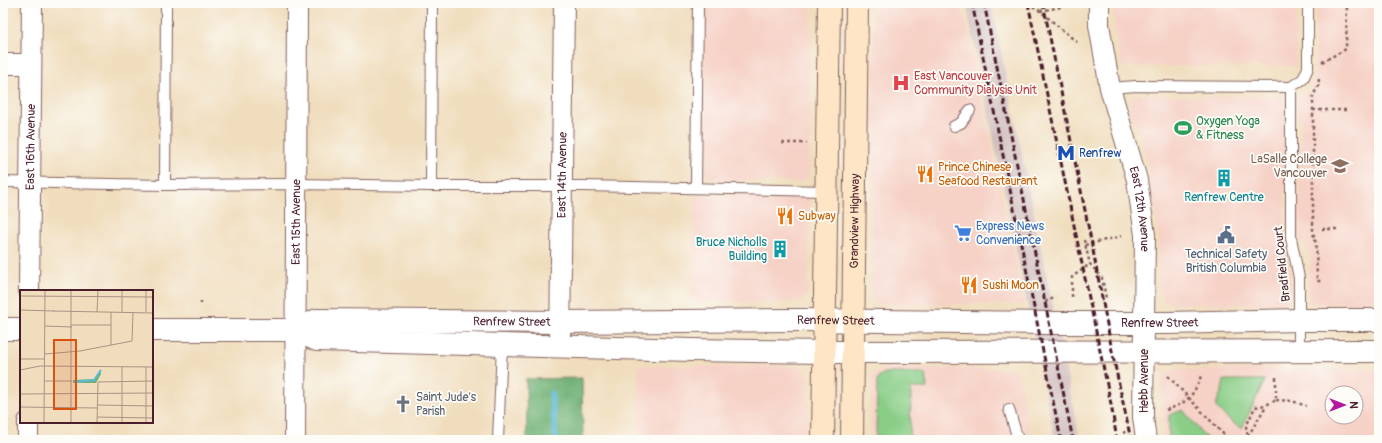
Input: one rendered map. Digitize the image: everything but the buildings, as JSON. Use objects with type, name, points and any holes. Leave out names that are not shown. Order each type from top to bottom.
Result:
[{"type":"main road","points":[[823,440],[829,3]]},
{"type":"main road","name":"Grandview Highway","points":[[852,440],[857,3]]},
{"type":"street","name":"East 16th Avenue","points":[[29,290],[32,3]]},
{"type":"street","name":"East 15th Avenue","points":[[294,440],[297,3]]},
{"type":"street","name":"East 14th Avenue","points":[[560,346],[564,3]]},
{"type":"street","name":"East 12th Avenue","points":[[1099,3],[1099,25],[1110,88],[1137,180],[1145,235],[1144,323]]},
{"type":"street","points":[[3,64],[31,64]]},
{"type":"street","name":"Renfrew Street","points":[[295,330],[317,320],[560,322],[853,320],[1144,323],[1379,320]]},
{"type":"street","name":"Hebb Avenue","points":[[1144,323],[1143,417],[1146,440]]},
{"type":"street","points":[[3,329],[20,329]]},
{"type":"street","name":"Renfrew Street","points":[[153,330],[295,330],[317,340],[824,352],[1379,350]]},
{"type":"street","points":[[28,423],[28,440]]},
{"type":"lane","points":[[165,185],[166,3]]},
{"type":"lane","points":[[431,186],[432,3]]},
{"type":"lane","points":[[696,188],[698,3]]},
{"type":"lane","points":[[1110,88],[1136,86],[1291,87],[1303,80],[1308,68],[1308,3]]},
{"type":"lane","name":"Bradfield Court","points":[[1291,87],[1291,238],[1299,278],[1300,351]]},
{"type":"lane","points":[[954,126],[961,123],[970,110]]},
{"type":"lane","points":[[3,182],[165,185],[295,184],[562,186],[826,191]]},
{"type":"lane","points":[[498,440],[502,345]]},
{"type":"lane","points":[[1009,409],[1018,440]]},
{"type":"path","points":[[1028,3],[1040,11],[1079,44]]},
{"type":"path","points":[[1322,63],[1346,49],[1347,3]]},
{"type":"path","points":[[1040,11],[1077,4]]},
{"type":"path","points":[[1319,78],[1318,86],[1313,96],[1313,232],[1316,244],[1316,281],[1323,281]]},
{"type":"path","points":[[1313,110],[1348,110]]},
{"type":"path","points":[[782,143],[807,143]]},
{"type":"path","points":[[1322,229],[1339,229]]},
{"type":"path","points":[[1085,245],[1122,236]]},
{"type":"path","points":[[1084,240],[1090,264],[1102,278],[1106,298]]},
{"type":"path","points":[[1072,297],[1072,277],[1090,264]]},
{"type":"path","points":[[201,301],[201,307]]},
{"type":"path","points":[[1168,376],[1229,440]]},
{"type":"path","points":[[1166,410],[1180,405],[1189,398],[1196,390],[1201,376]]},
{"type":"path","points":[[1276,377],[1276,400]]},
{"type":"path","points":[[1248,436],[1246,427],[1255,407],[1266,405],[1276,400],[1292,401],[1306,406]]},
{"type":"path","points":[[1246,440],[1266,405]]},
{"type":"shaded area","points":[[704,3],[811,3],[809,176],[801,182],[708,179],[704,172]]},
{"type":"shaded area","points":[[874,3],[962,3],[1024,304],[883,304],[877,302],[873,298],[871,292]]},
{"type":"shaded area","points":[[966,3],[991,3],[1080,440],[1055,440]]},
{"type":"shaded area","points":[[1113,3],[1296,3],[1296,66],[1122,66],[1116,37]]},
{"type":"shaded area","name":"LaSalle College Vancouver","points":[[1316,3],[1379,3],[1379,304],[1313,304],[1308,296],[1307,275],[1311,264],[1307,248],[1295,233],[1295,216],[1299,209],[1301,123],[1297,118],[1295,109],[1300,95],[1309,90],[1314,84]]},
{"type":"shaded area","name":"Renfrew Centre","points":[[1144,94],[1196,97],[1277,96],[1282,98],[1285,105],[1285,235],[1291,275],[1291,297],[1285,304],[1174,304],[1168,303],[1163,299],[1160,291],[1159,236],[1147,161],[1139,126],[1133,122],[1129,111],[1131,99],[1134,96]]},
{"type":"shaded area","points":[[810,195],[808,289],[806,296],[802,300],[793,302],[692,302],[694,196]]},
{"type":"shaded area","points":[[638,366],[800,367],[806,373],[808,380],[807,440],[639,440]]},
{"type":"shaded area","points":[[884,368],[1017,369],[1031,440],[871,440],[872,376]]},
{"type":"shaded area","points":[[1379,369],[1379,440],[1164,440],[1161,383],[1164,376],[1171,371]]},
{"type":"green space","points":[[884,373],[923,373],[926,376],[927,388],[911,388],[910,440],[876,440],[877,381]]},
{"type":"green space","points":[[582,378],[583,440],[527,440],[526,379]]},
{"type":"green space","points":[[1224,380],[1265,380],[1242,428],[1231,421],[1215,406],[1222,391]]},
{"type":"green space","points":[[1183,410],[1208,440],[1169,440],[1169,415]]},
{"type":"waterway","points":[[551,393],[556,440]]},
{"type":"railway","points":[[972,3],[1061,440]]},
{"type":"railway","points":[[984,3],[1073,440]]},
{"type":"railway","points":[[1028,3],[1111,404],[1117,440]]},
{"type":"railway","points":[[1043,3],[1131,440]]},
{"type":"place","name":"East Vancouver Community Dialysis Unit","points":[[901,83]]},
{"type":"place","name":"Oxygen Yoga & Fitness","points":[[1183,128]]},
{"type":"place","name":"Renfrew","points":[[1066,153]]},
{"type":"place","name":"LaSalle College Vancouver","points":[[1340,166]]},
{"type":"place","name":"Prince Chinese Seafood Restaurant","points":[[925,174]]},
{"type":"place","name":"Renfrew Centre","points":[[1224,178]]},
{"type":"place","name":"Subway","points":[[785,216]]},
{"type":"place","name":"Express News Convenience","points":[[963,233]]},
{"type":"place","name":"Technical Safety British Columbia","points":[[1226,235]]},
{"type":"place","name":"Bruce Nicholls Building","points":[[780,249]]},
{"type":"place","name":"Sushi Moon","points":[[969,285]]},
{"type":"place","name":"Saint Jude's Parish","points":[[403,404]]}]
